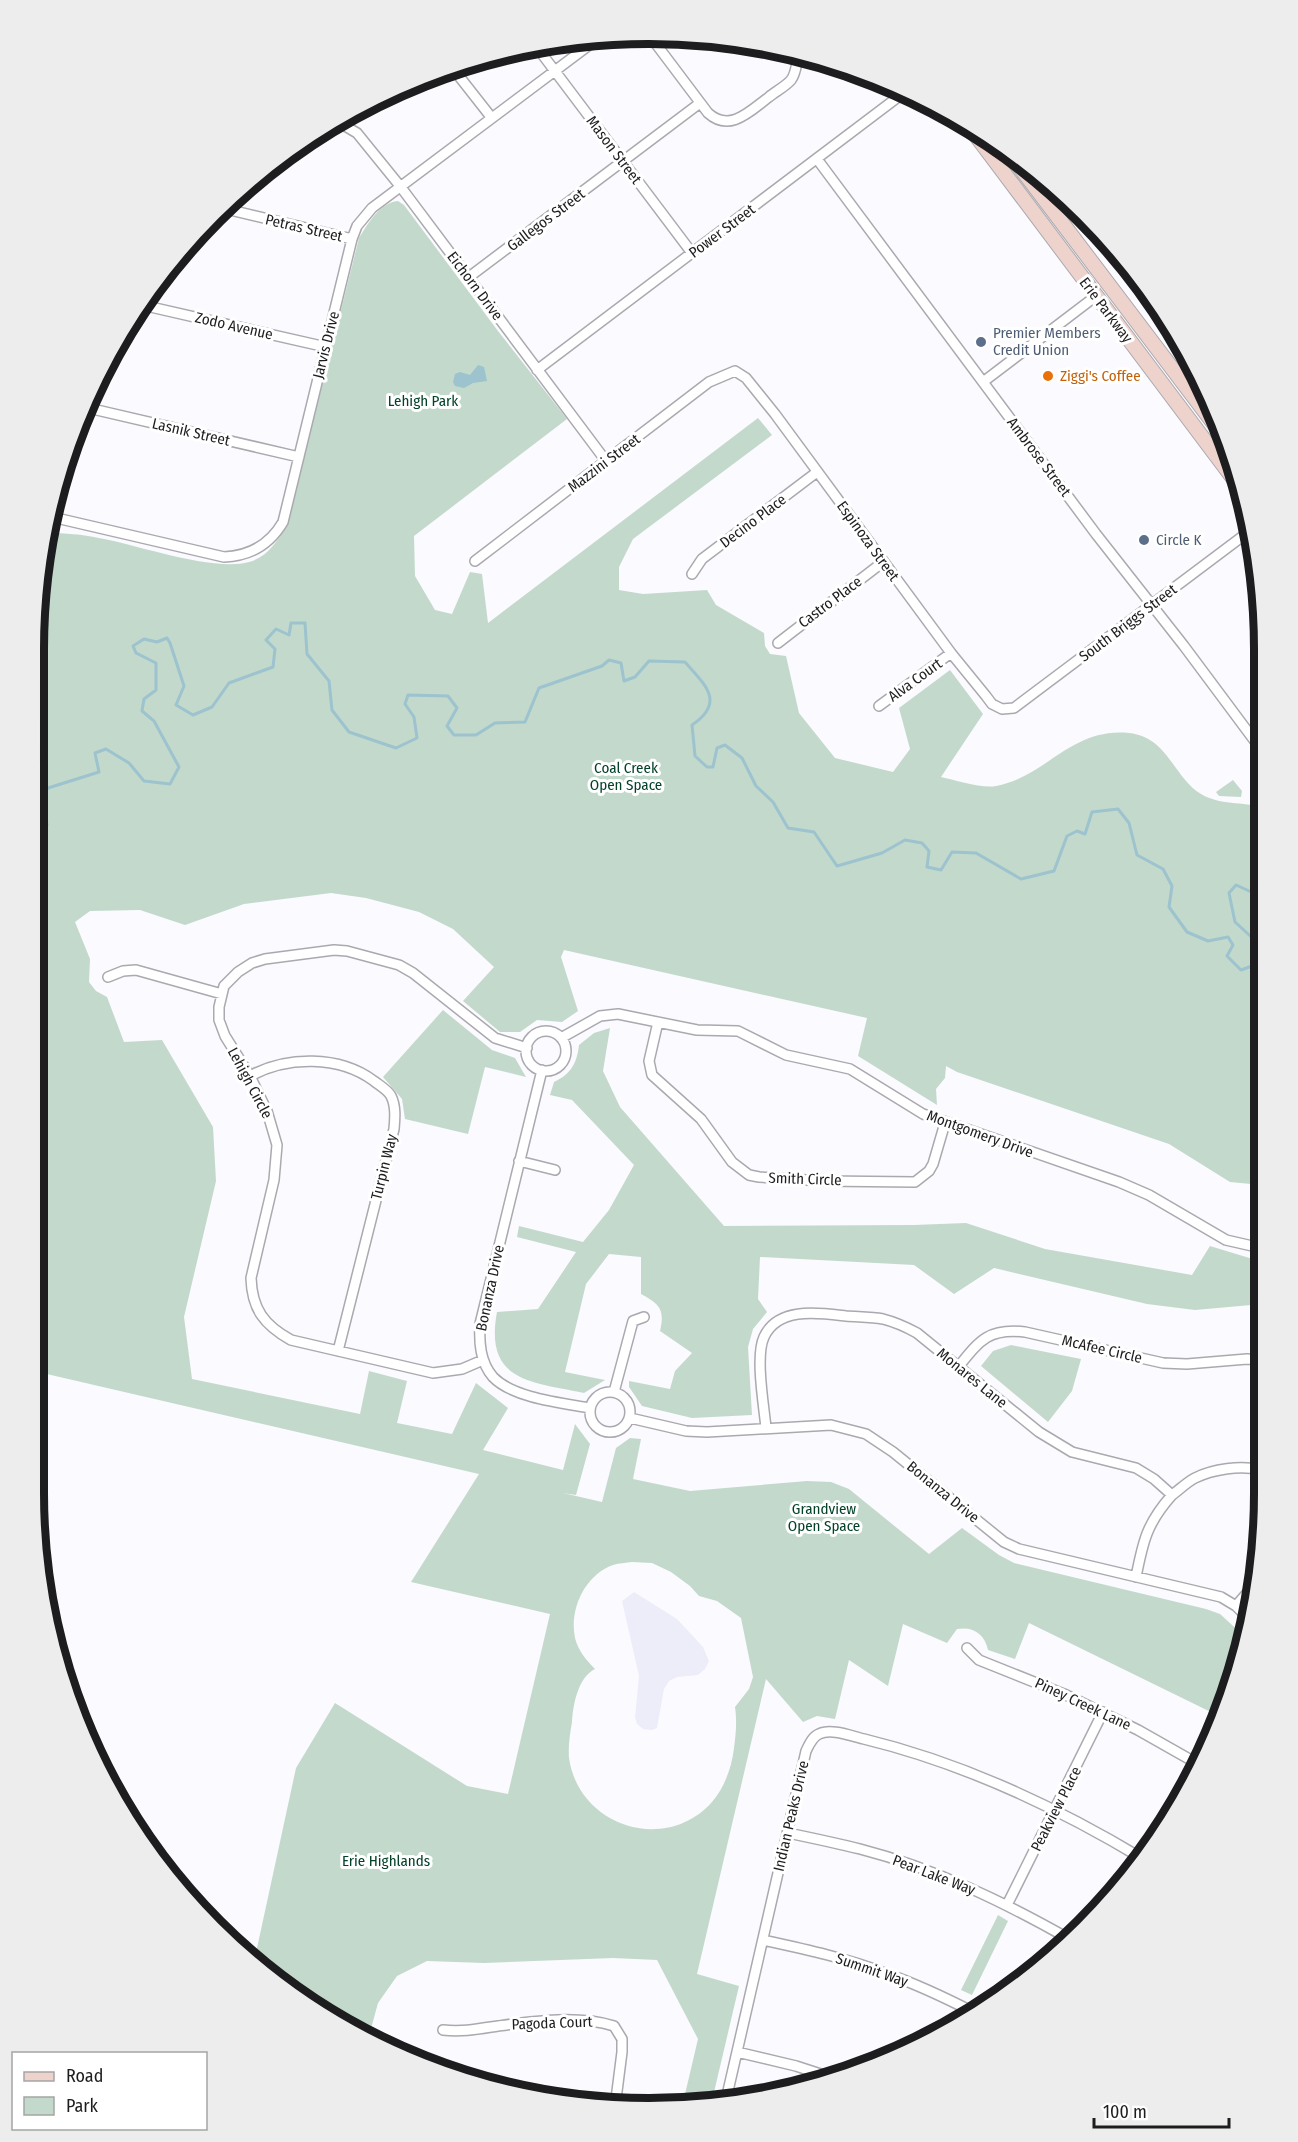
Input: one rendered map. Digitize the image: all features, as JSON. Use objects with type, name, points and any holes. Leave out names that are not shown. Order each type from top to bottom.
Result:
[{"type":"main road","name":"Erie Parkway","points":[[983,144],[1227,470]]},
{"type":"main road","name":"Erie Parkway","points":[[1027,177],[1207,414]]},
{"type":"street","points":[[657,44],[715,120],[736,120],[791,80],[797,62]]},
{"type":"street","name":"Jarvis Drive","points":[[58,518],[224,557],[239,556],[263,545],[275,535],[283,522],[352,239],[362,218],[400,186],[586,47]]},
{"type":"street","name":"Mason Street","points":[[542,53],[692,253]]},
{"type":"street","points":[[458,75],[491,117]]},
{"type":"street","name":"Power Street","points":[[537,370],[898,97]]},
{"type":"street","name":"Gallegos Street","points":[[469,277],[700,103]]},
{"type":"street","name":"Eichorn Drive","points":[[345,126],[357,133],[400,186],[606,461]]},
{"type":"street","name":"Ambrose Street","points":[[817,159],[1096,534],[1153,605],[1254,740]]},
{"type":"street","name":"Petras Street","points":[[232,210],[352,239]]},
{"type":"street","points":[[983,382],[1096,296]]},
{"type":"street","name":"Zodo Avenue","points":[[150,307],[326,347]]},
{"type":"street","name":"Mazzini Street","points":[[475,561],[709,382],[735,371]]},
{"type":"street","name":"Espinoza Street","points":[[735,371],[746,378],[951,653],[992,704],[1002,709]]},
{"type":"street","name":"Lasnik Street","points":[[93,409],[299,457]]},
{"type":"street","name":"Decino Place","points":[[692,574],[702,559],[817,472]]},
{"type":"street","name":"South Briggs Street","points":[[1002,709],[1014,708],[1244,535]]},
{"type":"street","name":"Castro Place","points":[[778,643],[883,562]]},
{"type":"street","name":"Alva Court","points":[[879,706],[951,653]]},
{"type":"street","points":[[108,977],[123,971],[136,970],[222,994],[230,979],[258,961],[334,950],[347,951],[399,965],[495,1038],[526,1047]]},
{"type":"street","name":"Lehigh Circle","points":[[222,994],[219,1020],[225,1036],[250,1076],[267,1111],[277,1145],[274,1180],[251,1278],[256,1306],[263,1319],[275,1331],[291,1340],[433,1373],[462,1369],[483,1360]]},
{"type":"street","name":"Montgomery Drive","points":[[561,1038],[600,1016],[618,1014],[697,1030],[738,1031],[786,1055],[850,1069],[923,1114],[1119,1182],[1149,1195],[1226,1240],[1254,1246]]},
{"type":"street","name":"Smith Circle","points":[[658,1022],[649,1061],[652,1075],[708,1127],[732,1162],[748,1174],[759,1177],[823,1181],[915,1182],[929,1171],[933,1164],[945,1123]]},
{"type":"street","points":[[550,1031],[561,1038],[566,1051],[561,1064],[556,1068],[542,1070],[532,1064],[526,1054],[526,1047],[532,1036],[550,1031]]},
{"type":"street","name":"Turpin Way","points":[[250,1076],[273,1066],[324,1061],[353,1068],[369,1077],[391,1095],[395,1117],[394,1129],[338,1351]]},
{"type":"street","points":[[542,1070],[518,1164],[555,1170]]},
{"type":"street","name":"Bonanza Drive","points":[[483,1360],[479,1344],[480,1324],[518,1164]]},
{"type":"street","name":"Monares Lane","points":[[766,1428],[760,1354],[763,1338],[768,1330],[786,1317],[812,1313],[883,1319],[903,1326],[916,1334],[1039,1432],[1072,1452],[1146,1472],[1172,1495]]},
{"type":"street","points":[[614,1392],[633,1321],[644,1317]]},
{"type":"street","name":"McAfee Circle","points":[[958,1366],[977,1344],[1002,1330],[1025,1332],[1163,1363],[1187,1364],[1254,1360]]},
{"type":"street","points":[[483,1360],[493,1377],[512,1390],[590,1408]]},
{"type":"street","points":[[614,1392],[622,1395],[627,1401],[630,1418],[617,1432],[604,1432],[592,1423],[590,1408],[592,1402],[602,1393],[614,1392]]},
{"type":"street","name":"Bonanza Drive","points":[[630,1418],[686,1431],[707,1432],[831,1425],[866,1434],[893,1452],[1004,1542],[1036,1554],[1221,1597],[1243,1613]]},
{"type":"street","points":[[1137,1577],[1147,1530],[1158,1511],[1172,1495],[1195,1478],[1213,1472],[1234,1469],[1254,1470]]},
{"type":"street","points":[[1236,1606],[1245,1595]]},
{"type":"street","name":"Piney Creek Lane","points":[[967,1648],[979,1660],[1033,1680],[1103,1712],[1192,1761]]},
{"type":"street","name":"Peakview Place","points":[[1007,1905],[1103,1712]]},
{"type":"street","name":"Indian Peaks Drive","points":[[728,2093],[806,1751],[812,1739],[820,1733],[837,1732],[936,1759],[981,1776],[1056,1810],[1135,1853]]},
{"type":"street","name":"Pear Lake Way","points":[[788,1833],[861,1849],[970,1888],[1062,1935]]},
{"type":"street","name":"Summit Way","points":[[764,1940],[824,1954],[883,1972],[931,1991],[966,2008]]},
{"type":"street","name":"Pagoda Court","points":[[443,2030],[462,2032],[550,2020],[601,2022],[614,2026],[622,2039],[616,2097]]},
{"type":"street","points":[[737,2052],[820,2074]]},
{"type":"shaded area","points":[[634,1592],[677,1619],[703,1647],[709,1661],[698,1675],[677,1677],[669,1681],[664,1689],[657,1728],[652,1730],[643,1729],[637,1724],[635,1717],[639,1676],[622,1601]]},
{"type":"green space","name":"Coal Creek Open Space","points":[[398,201],[404,205],[567,419],[414,536],[415,576],[435,610],[452,614],[470,572],[482,574],[488,623],[758,418],[772,435],[633,539],[619,567],[619,590],[643,594],[707,590],[716,605],[764,633],[765,646],[770,654],[786,656],[799,713],[835,758],[893,772],[910,749],[899,708],[950,670],[983,714],[941,777],[977,785],[996,786],[1030,773],[1091,737],[1109,733],[1129,733],[1153,742],[1191,787],[1201,794],[1223,802],[1254,805],[1254,1184],[1230,1182],[1169,1144],[957,1072],[946,1066],[945,1078],[936,1089],[937,1105],[858,1056],[867,1018],[564,950],[561,957],[578,1011],[562,1022],[537,1020],[520,1032],[500,1032],[463,1001],[494,967],[453,929],[419,912],[366,898],[331,893],[244,904],[185,925],[140,910],[90,911],[75,922],[90,959],[89,982],[96,991],[107,997],[124,1042],[162,1040],[213,1127],[216,1181],[184,1317],[192,1379],[360,1414],[369,1371],[407,1381],[397,1423],[452,1434],[476,1383],[508,1408],[483,1450],[563,1470],[575,1424],[590,1444],[576,1495],[563,1493],[602,1502],[616,1448],[630,1438],[641,1439],[633,1479],[690,1491],[807,1481],[831,1482],[849,1489],[929,1554],[962,1528],[1014,1563],[1206,1609],[1220,1614],[1238,1631],[1213,1713],[1029,1623],[1015,1659],[988,1650],[981,1636],[973,1630],[957,1629],[947,1643],[903,1624],[888,1686],[849,1660],[835,1719],[817,1716],[803,1722],[766,1679],[697,1974],[739,1986],[713,2094],[684,2097],[698,2039],[657,1960],[613,1958],[484,1963],[427,1961],[397,1976],[378,2003],[371,2030],[313,1996],[256,1953],[296,1768],[335,1703],[467,1786],[508,1794],[550,1614],[411,1582],[479,1474],[44,1373],[44,649],[45,609],[55,533],[115,541],[196,561],[216,563],[249,562],[267,552],[287,525],[359,238],[375,215],[385,206]],"holes":[[[632,1562],[652,1563],[671,1572],[699,1596],[717,1601],[741,1618],[753,1677],[749,1689],[735,1707],[736,1727],[733,1755],[730,1769],[717,1796],[693,1818],[672,1827],[649,1829],[627,1825],[607,1816],[589,1801],[576,1782],[569,1758],[574,1708],[577,1692],[584,1678],[595,1669],[578,1647],[575,1638],[574,1616],[581,1594],[587,1585],[603,1570],[613,1565]]]},
{"type":"green space","points":[[1233,780],[1242,791],[1241,797],[1219,796],[1216,792]]},
{"type":"green space","points":[[443,1010],[492,1050],[515,1058],[526,1077],[485,1067],[468,1134],[405,1119],[402,1099],[383,1077]]},
{"type":"green space","points":[[610,1028],[603,1071],[620,1107],[724,1226],[966,1223],[1045,1249],[1192,1275],[1210,1246],[1254,1259],[1254,1310],[1251,1305],[1195,1310],[1147,1304],[994,1268],[954,1294],[914,1265],[760,1257],[758,1299],[767,1312],[753,1329],[748,1347],[752,1415],[692,1418],[642,1406],[629,1387],[629,1381],[670,1389],[675,1371],[692,1353],[660,1331],[662,1318],[660,1308],[641,1294],[641,1257],[609,1254],[586,1284],[565,1372],[605,1380],[584,1393],[530,1381],[516,1375],[505,1365],[498,1353],[495,1335],[497,1312],[538,1309],[576,1252],[517,1237],[519,1226],[583,1242],[609,1210],[634,1165],[572,1100],[550,1095],[554,1082],[572,1067],[579,1045],[594,1033]]},
{"type":"green space","points":[[1011,1345],[1081,1359],[1072,1391],[1048,1422],[981,1366],[993,1351]]},
{"type":"green space","points":[[998,1915],[1008,1921],[972,1995],[961,1990]]},
{"type":"water","points":[[478,365],[484,367],[487,381],[473,383],[464,388],[455,386],[453,382],[455,374],[460,372],[470,375]]},
{"type":"waterway","points":[[44,794],[48,788],[99,772],[95,753],[106,749],[129,763],[144,781],[170,784],[179,767],[154,721],[142,711],[144,699],[156,690],[156,663],[136,653],[133,646],[144,639],[157,642],[167,638],[184,686],[176,705],[193,715],[212,707],[229,683],[273,667],[275,649],[266,640],[276,629],[289,635],[291,623],[305,623],[307,654],[329,681],[332,710],[349,732],[396,748],[417,738],[414,717],[405,704],[408,695],[448,696],[457,708],[447,726],[454,735],[476,735],[495,723],[525,722],[539,688],[602,666],[609,660],[621,663],[624,681],[635,677],[649,661],[685,662],[705,686],[710,701],[708,709],[692,725],[695,756],[707,767],[713,767],[717,748],[725,745],[742,758],[756,786],[773,802],[788,828],[814,832],[837,866],[882,853],[905,840],[922,843],[929,851],[927,867],[941,870],[952,852],[976,853],[1021,879],[1054,871],[1067,836],[1077,831],[1085,834],[1092,812],[1118,809],[1129,823],[1137,855],[1163,869],[1172,886],[1169,907],[1187,932],[1208,941],[1228,937],[1233,945],[1227,956],[1241,970],[1252,966],[1254,958]]},
{"type":"waterway","points":[[44,808],[47,825],[44,824]]},
{"type":"waterway","points":[[1254,893],[1236,885],[1229,893],[1235,922],[1254,939]]},
{"type":"place","name":"Premier Members Credit Union","points":[[981,342]]},
{"type":"place","name":"Ziggi's Coffee","points":[[1048,376]]},
{"type":"place","name":"Circle K","points":[[1144,540]]},
{"type":"park label","name":"Lehigh Park","points":[[423,401]]},
{"type":"park label","name":"Grandview Open Space","points":[[824,1518]]},
{"type":"park label","name":"Erie Highlands","points":[[386,1861]]}]
